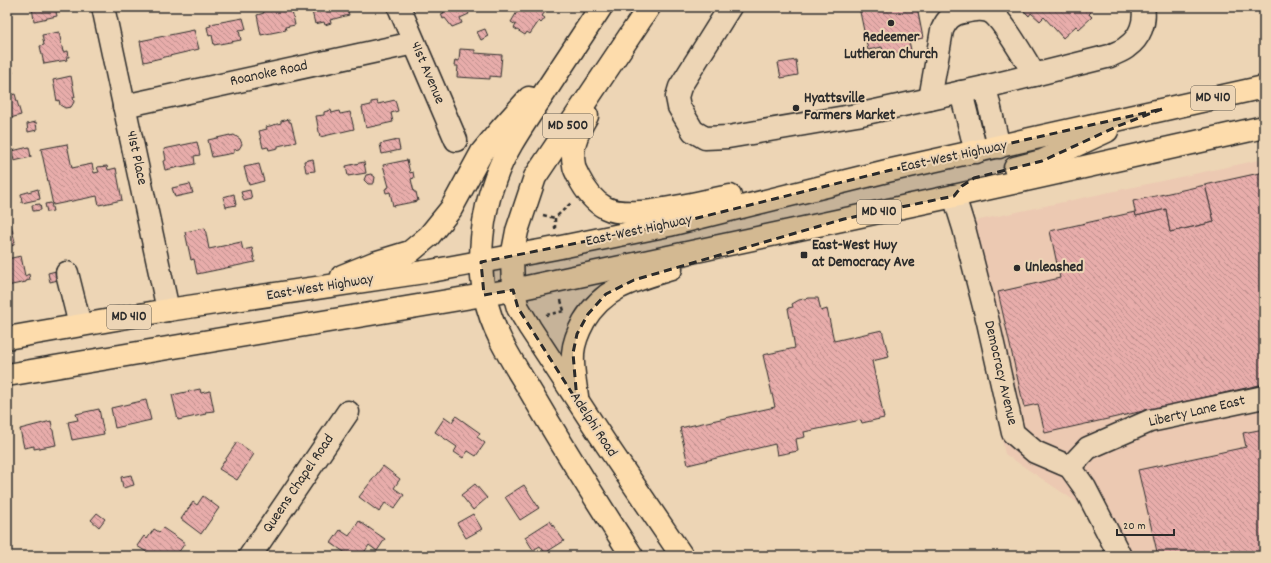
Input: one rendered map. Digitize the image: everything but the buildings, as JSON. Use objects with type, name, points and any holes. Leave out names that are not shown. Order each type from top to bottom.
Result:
[{"type":"main road","name":"MD 500","points":[[484,295],[480,262],[488,202],[495,179],[508,152],[528,119],[601,7]]},
{"type":"main road","name":"MD 500","points":[[512,290],[512,257],[517,231],[535,177],[650,7]]},
{"type":"main road","points":[[650,7],[580,127],[573,151],[574,165],[581,181],[591,196],[606,208],[624,212],[663,210],[820,176],[887,172]]},
{"type":"main road","points":[[251,298],[340,277],[374,263],[410,252],[429,236],[447,215],[482,152],[566,60]]},
{"type":"main road","name":"East-West Highway","points":[[7,338],[168,310],[432,271],[512,257],[669,225],[887,172],[1264,87]]},
{"type":"main road","points":[[954,196],[962,186],[974,178],[1042,161],[1118,126],[1162,110]]},
{"type":"main road","name":"East-West Highway","points":[[7,375],[512,290],[954,196],[1264,127]]},
{"type":"main road","points":[[578,401],[573,370],[573,359],[577,334],[588,314],[606,294],[634,280],[844,219]]},
{"type":"main road","name":"Adelphi Road","points":[[512,290],[518,308],[578,401],[682,556]]},
{"type":"main road","points":[[484,295],[497,331],[511,359],[565,451],[632,556]]},
{"type":"street","name":"41st Place","points":[[103,7],[168,310]]},
{"type":"street","name":"41st Avenue","points":[[399,7],[456,140]]},
{"type":"street","points":[[730,7],[680,87],[678,97],[679,107],[693,131],[705,138],[728,137],[857,115],[1035,75],[1110,56],[1127,48],[1136,39],[1142,27],[1144,13],[1143,7]]},
{"type":"street","points":[[930,99],[942,30],[946,22],[957,13],[981,9],[990,11],[999,19],[1035,75]]},
{"type":"street","name":"Roanoke Road","points":[[124,106],[414,42]]},
{"type":"street","points":[[985,86],[999,147]]},
{"type":"street","points":[[961,92],[976,152]]},
{"type":"street","name":"Democracy Avenue","points":[[954,196],[996,321],[1013,433],[1035,452],[1070,467]]},
{"type":"street","points":[[67,273],[80,325]]},
{"type":"street","name":"Liberty Lane East","points":[[1070,467],[1088,448],[1148,416],[1264,397]]},
{"type":"street","name":"Queens Chapel Road","points":[[250,556],[348,412]]},
{"type":"street","points":[[1070,467],[1085,488],[1120,556]]},
{"type":"path","points":[[555,233],[555,218],[574,201]]},
{"type":"path","points":[[561,299],[564,311]]},
{"type":"path","points":[[545,315],[564,311],[570,314]]},
{"type":"path","points":[[7,538],[11,556]]},
{"type":"highlighted area","points":[[1162,109],[1118,126],[1042,161],[974,178],[962,186],[954,196],[844,219],[634,280],[606,294],[588,314],[577,334],[573,353],[577,401],[518,308],[513,290],[484,295],[481,262],[669,225],[887,171]]},
{"type":"shaded area","points":[[1264,159],[1264,556],[1107,556],[1081,505],[1005,454],[956,225]]},
{"type":"place","name":"Redeemer Lutheran Church","points":[[891,23]]},
{"type":"place","name":"Hyattsville Farmers Market","points":[[796,108]]},
{"type":"place","name":"East-West Hwy at Democracy Ave","points":[[804,255]]},
{"type":"place","name":"Unleashed","points":[[1017,268]]}]
